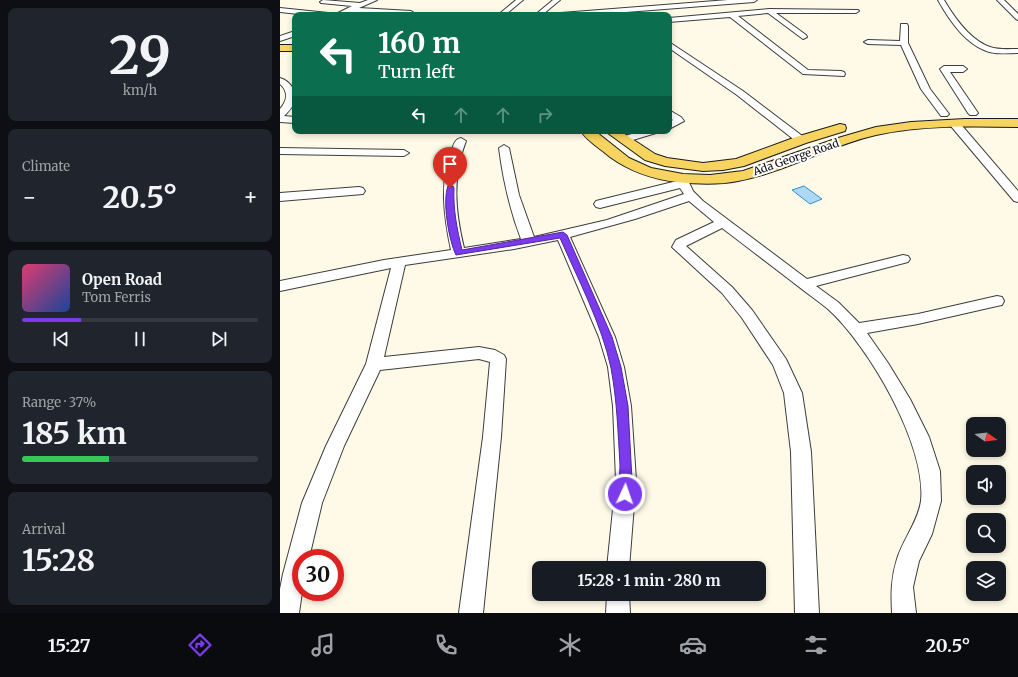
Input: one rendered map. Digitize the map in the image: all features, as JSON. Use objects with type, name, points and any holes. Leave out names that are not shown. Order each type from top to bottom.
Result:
[{"type":"main road","points":[[280,43],[292,43]]},
{"type":"main road","points":[[280,48],[292,48]]},
{"type":"main road","name":"Ada George Road","points":[[591,134],[630,164],[685,186],[745,175],[821,148],[876,131],[917,126],[973,113],[1018,114]]},
{"type":"main road","name":"Ada George Road","points":[[615,134],[650,157],[665,162],[703,167],[723,166],[739,163],[800,140],[837,129],[873,121],[949,118],[1018,123]]},
{"type":"street","points":[[505,12],[520,1],[518,0]]},
{"type":"street","points":[[542,12],[558,0]]},
{"type":"street","points":[[594,12],[698,2],[754,0]]},
{"type":"street","points":[[941,0],[955,21],[983,46],[991,50],[1018,51]]},
{"type":"street","points":[[1000,0],[1018,17]]},
{"type":"street","points":[[345,12],[376,1]]},
{"type":"street","points":[[323,2],[362,5]]},
{"type":"street","points":[[616,10],[624,4]]},
{"type":"street","points":[[280,10],[299,12]]},
{"type":"street","points":[[351,10],[411,12]]},
{"type":"street","points":[[672,20],[769,11],[856,10]]},
{"type":"street","points":[[769,11],[803,37]]},
{"type":"street","points":[[731,14],[807,72],[841,74]]},
{"type":"street","points":[[904,26],[904,43],[926,89],[1018,198]]},
{"type":"street","points":[[280,39],[292,34]]},
{"type":"street","points":[[868,42],[904,43]]},
{"type":"street","points":[[672,46],[740,93],[800,140]]},
{"type":"street","points":[[963,69],[944,69],[973,113]]},
{"type":"street","points":[[280,81],[286,84],[292,92]]},
{"type":"street","points":[[280,96],[292,93]]},
{"type":"street","points":[[280,115],[292,101]]},
{"type":"street","points":[[672,115],[679,121],[672,124]]},
{"type":"street","points":[[280,119],[292,120]]},
{"type":"street","points":[[623,140],[642,134]]},
{"type":"street","points":[[459,253],[453,230],[450,202],[451,174],[455,154],[462,141]]},
{"type":"street","points":[[504,148],[517,210],[529,242]]},
{"type":"street","points":[[280,151],[404,153]]},
{"type":"street","points":[[600,204],[685,186]]},
{"type":"street","points":[[685,186],[724,222],[833,306],[856,329],[882,367],[904,404],[920,437],[930,471],[931,501],[921,534],[908,559],[902,587],[904,613]]},
{"type":"street","points":[[280,286],[399,262],[529,242],[563,235],[607,224],[663,206],[685,186]]},
{"type":"street","points":[[280,198],[359,191]]},
{"type":"street","points":[[724,222],[682,243],[679,247],[727,290],[747,314],[780,363],[793,393],[801,452],[806,613]]},
{"type":"street","points":[[563,235],[607,337],[616,367],[621,398],[626,480],[619,561]]},
{"type":"street","points":[[804,284],[903,259]]},
{"type":"street","points":[[287,613],[294,574],[312,502],[335,446],[374,364],[399,262]]},
{"type":"street","points":[[856,329],[918,319],[997,301]]},
{"type":"street","points":[[374,364],[478,353],[489,354],[498,359],[492,437],[471,613]]},
{"type":"street","points":[[618,601],[618,613]]},
{"type":"water","points":[[804,186],[822,199],[810,204],[792,190]]},
{"type":"route","points":[[450,188],[453,230],[459,253],[563,235],[578,266],[607,337],[616,367],[622,406],[626,480],[625,494]]}]
